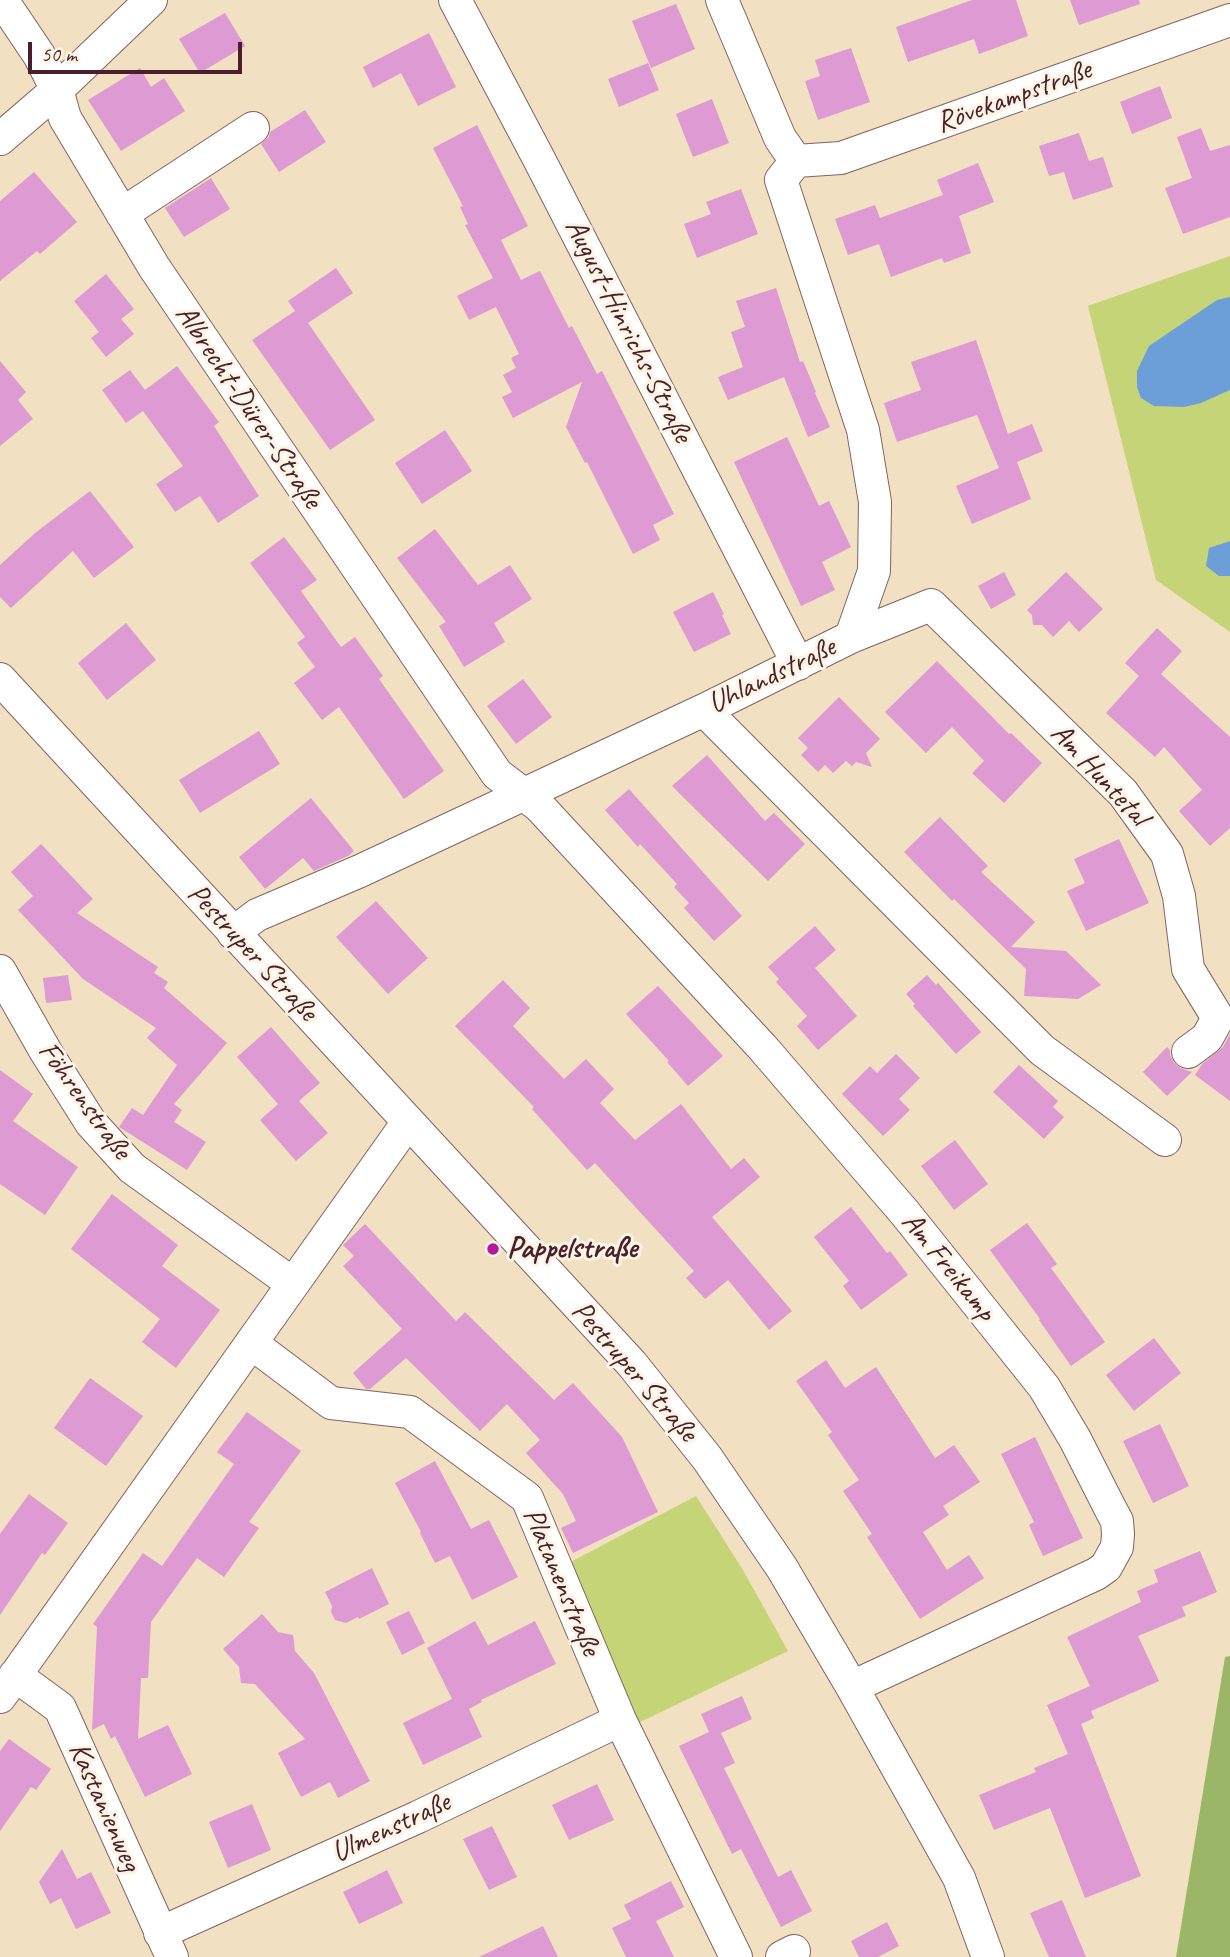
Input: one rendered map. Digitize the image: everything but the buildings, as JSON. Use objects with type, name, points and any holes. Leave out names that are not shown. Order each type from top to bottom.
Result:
[{"type":"street","name":"Albrecht-Dürer-Straße","points":[[2,0],[39,55],[57,90],[65,118],[153,267],[497,774],[523,794]]},
{"type":"street","points":[[0,139],[57,90],[151,0]]},
{"type":"street","name":"August-Hinrichs-Straße","points":[[455,0],[798,664]]},
{"type":"street","points":[[722,0],[780,138],[796,161]]},
{"type":"street","name":"Rövekampstraße","points":[[796,161],[841,158],[1230,20]]},
{"type":"street","points":[[122,214],[253,128]]},
{"type":"street","name":"Uhlandstraße","points":[[233,933],[257,915],[359,871],[704,710],[851,637],[874,571],[875,502],[863,430],[781,180],[796,161]]},
{"type":"street","name":"Am Huntetal","points":[[851,637],[932,605],[1123,793],[1167,854],[1179,896],[1188,969],[1218,1018],[1206,1038],[1188,1052]]},
{"type":"street","name":"Pestruper Straße","points":[[0,678],[632,1364],[707,1458],[782,1568],[852,1687],[958,1878],[988,1957]]},
{"type":"street","points":[[704,710],[1042,1050],[1165,1140]]},
{"type":"street","name":"Am Freikamp","points":[[523,794],[539,806],[754,1038],[905,1213],[1044,1387],[1075,1439],[1117,1521],[1117,1547],[1112,1558],[1096,1574],[852,1687]]},
{"type":"street","name":"Föhrenstraße","points":[[0,971],[46,1052],[91,1123],[132,1168],[293,1284]]},
{"type":"street","points":[[8,1686],[408,1122]]},
{"type":"street","name":"Platanenstraße","points":[[251,1343],[331,1403],[410,1412],[527,1498],[620,1720],[736,1957]]},
{"type":"street","name":"Kastanienweg","points":[[8,1686],[60,1708],[166,1945]]},
{"type":"street","name":"Ulmenstraße","points":[[166,1945],[418,1816],[620,1720]]},
{"type":"green space","points":[[1230,256],[1230,632],[1156,580],[1088,306]]},
{"type":"green space","points":[[696,1496],[743,1570],[788,1651],[636,1724],[565,1565]]},
{"type":"green space","points":[[1230,1656],[1230,1957],[1176,1957],[1225,1657]]},
{"type":"water","points":[[1230,297],[1230,390],[1201,403],[1184,407],[1154,406],[1141,398],[1137,387],[1137,371],[1149,346],[1217,300]]},
{"type":"water","points":[[1230,541],[1230,576],[1219,576],[1206,566],[1209,548]]},
{"type":"place","name":"Pappelstraße","points":[[493,1249]]}]
